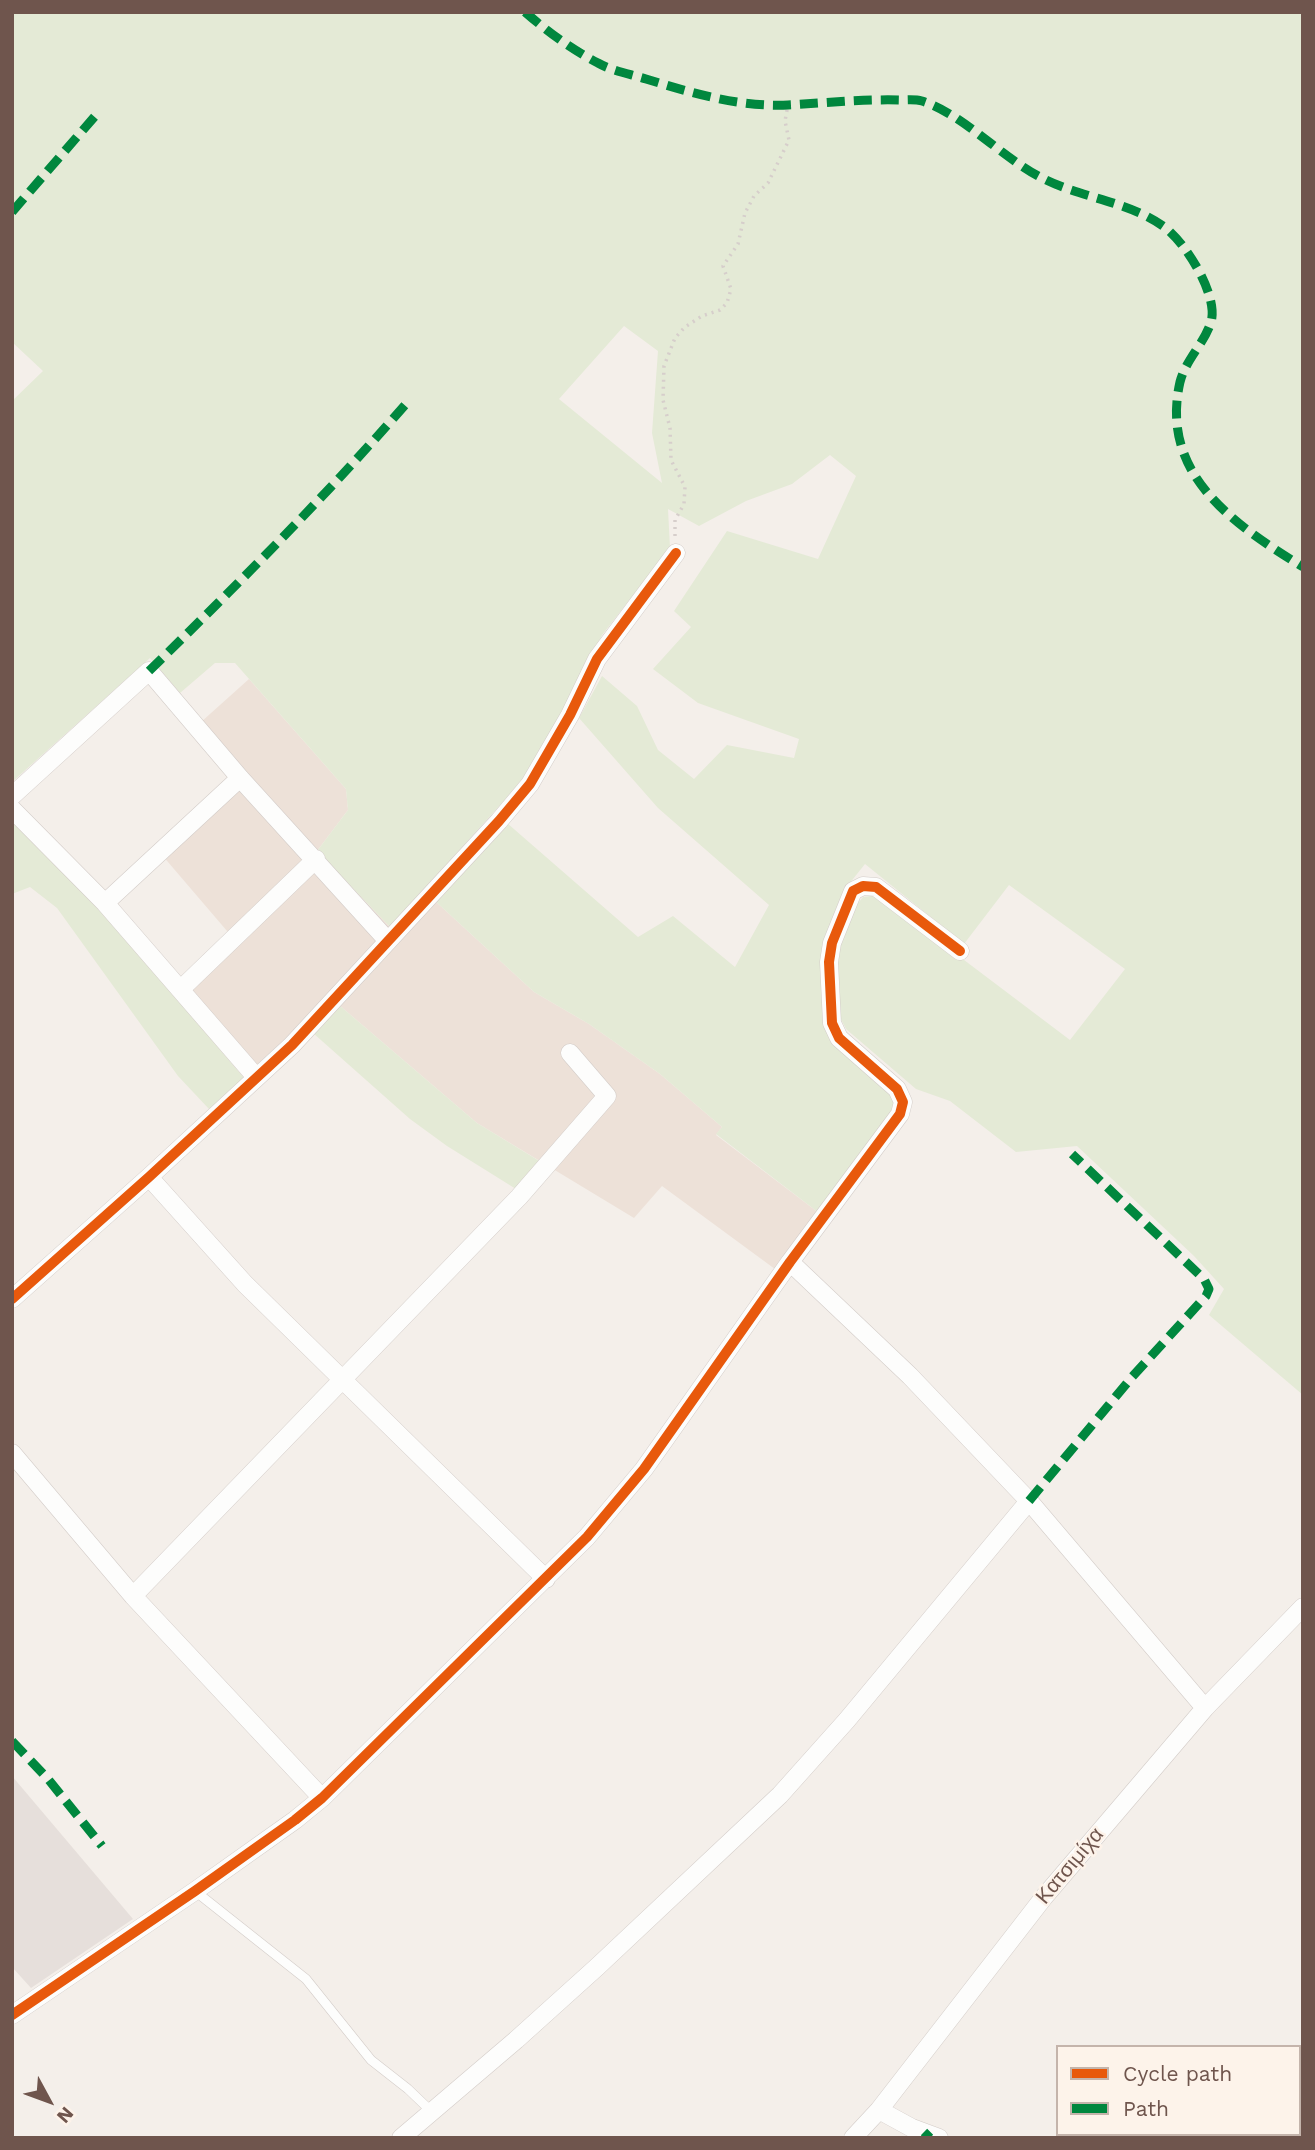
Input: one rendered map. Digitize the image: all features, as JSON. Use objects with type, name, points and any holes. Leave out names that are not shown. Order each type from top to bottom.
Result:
[{"type":"street","points":[[12,1299],[292,1045],[530,784],[570,715],[597,659],[676,553]]},
{"type":"street","points":[[12,796],[149,671],[240,778],[388,941]]},
{"type":"street","points":[[105,903],[240,778]]},
{"type":"street","points":[[12,809],[105,903],[256,1077]]},
{"type":"street","points":[[181,989],[316,859]]},
{"type":"street","points":[[12,2015],[195,1891],[322,1798],[546,1579],[587,1537],[644,1469],[790,1262],[900,1114],[903,1102],[897,1089],[839,1038],[832,1023],[829,961],[832,943],[853,891],[863,886],[876,887],[960,951]]},
{"type":"street","points":[[133,1596],[519,1197],[607,1096],[569,1053]]},
{"type":"street","points":[[149,1177],[245,1284],[546,1579]]},
{"type":"street","points":[[790,1262],[910,1376],[1029,1501],[1205,1708]]},
{"type":"street","points":[[12,1453],[133,1596],[322,1798]]},
{"type":"street","points":[[401,2138],[597,1967],[780,1795],[874,1689],[1029,1501]]},
{"type":"street","name":"Κατσιμίχα","points":[[853,2138],[878,2110],[1044,1896],[1205,1708],[1303,1607]]},
{"type":"street","points":[[878,2110],[912,2128],[939,2138]]},
{"type":"lane","points":[[195,1891],[299,1972],[371,2060],[432,2112]]},
{"type":"path","points":[[676,553],[675,520],[684,504],[685,487],[671,460],[670,428],[663,400],[664,366],[675,338],[685,327],[702,316],[720,310],[727,303],[731,289],[723,266],[738,244],[744,213],[754,196],[768,183],[789,140],[785,121],[789,104]]},
{"type":"shaded area","points":[[249,679],[346,789],[348,810],[317,851],[390,927],[326,1000],[256,1066],[192,990],[239,945],[162,855],[238,787],[191,731]]},
{"type":"shaded area","points":[[434,900],[534,992],[589,1024],[660,1074],[722,1127],[716,1135],[819,1213],[779,1272],[662,1186],[634,1218],[477,1123],[339,1005]]},
{"type":"shaded area","points":[[12,1776],[133,1919],[31,1988],[12,1967]]},
{"type":"green space","points":[[12,12],[1303,12],[1303,1395],[1209,1315],[1224,1289],[1194,1256],[1077,1146],[1016,1152],[950,1101],[916,1089],[846,1029],[837,1011],[833,964],[854,908],[863,897],[878,895],[1070,1040],[1125,969],[1009,885],[964,944],[865,864],[845,889],[822,953],[833,1037],[907,1095],[819,1213],[716,1134],[722,1127],[660,1074],[589,1024],[534,992],[434,900],[507,823],[638,937],[673,916],[735,967],[769,905],[658,808],[579,718],[602,676],[637,706],[658,750],[694,779],[727,745],[794,758],[799,739],[698,703],[653,669],[691,627],[674,611],[727,531],[818,559],[856,476],[830,455],[792,484],[746,501],[699,526],[668,509],[670,548],[602,635],[559,721],[520,783],[390,927],[317,851],[348,810],[346,789],[235,663],[215,663],[180,693],[150,658],[12,782],[12,401],[43,371],[12,342]],"holes":[[[624,326],[658,351],[652,433],[662,483],[559,399]]]},
{"type":"green space","points":[[12,818],[95,902],[245,1079],[209,1109],[178,1076],[57,908],[30,887],[12,894]]},
{"type":"green space","points":[[339,1005],[477,1123],[541,1162],[516,1189],[447,1146],[410,1119],[313,1033]]},
{"type":"marked path","points":[[525,12],[560,40],[603,66],[716,98],[769,105],[872,100],[922,101],[953,116],[1044,179],[1120,205],[1163,226],[1190,256],[1205,284],[1212,311],[1208,330],[1186,366],[1180,382],[1176,415],[1181,444],[1192,470],[1208,494],[1252,533],[1303,567]]},
{"type":"marked path","points":[[12,212],[96,115]]},
{"type":"marked path","points":[[149,671],[280,541],[405,405]]},
{"type":"marked path","points":[[1029,1501],[1132,1377],[1206,1296],[1209,1289],[1204,1279],[1072,1154]]},
{"type":"marked path","points":[[12,1741],[48,1779],[102,1846]]},
{"type":"marked path","points":[[924,2132],[930,2138]]},
{"type":"cycle path","points":[[12,1299],[292,1045],[499,821],[530,784],[570,715],[597,659],[676,553]]},
{"type":"cycle path","points":[[12,2015],[195,1891],[322,1798],[587,1537],[644,1469],[790,1262],[900,1114],[903,1102],[897,1089],[839,1038],[832,1023],[829,962],[832,943],[853,891],[863,886],[876,887],[960,951]]}]
